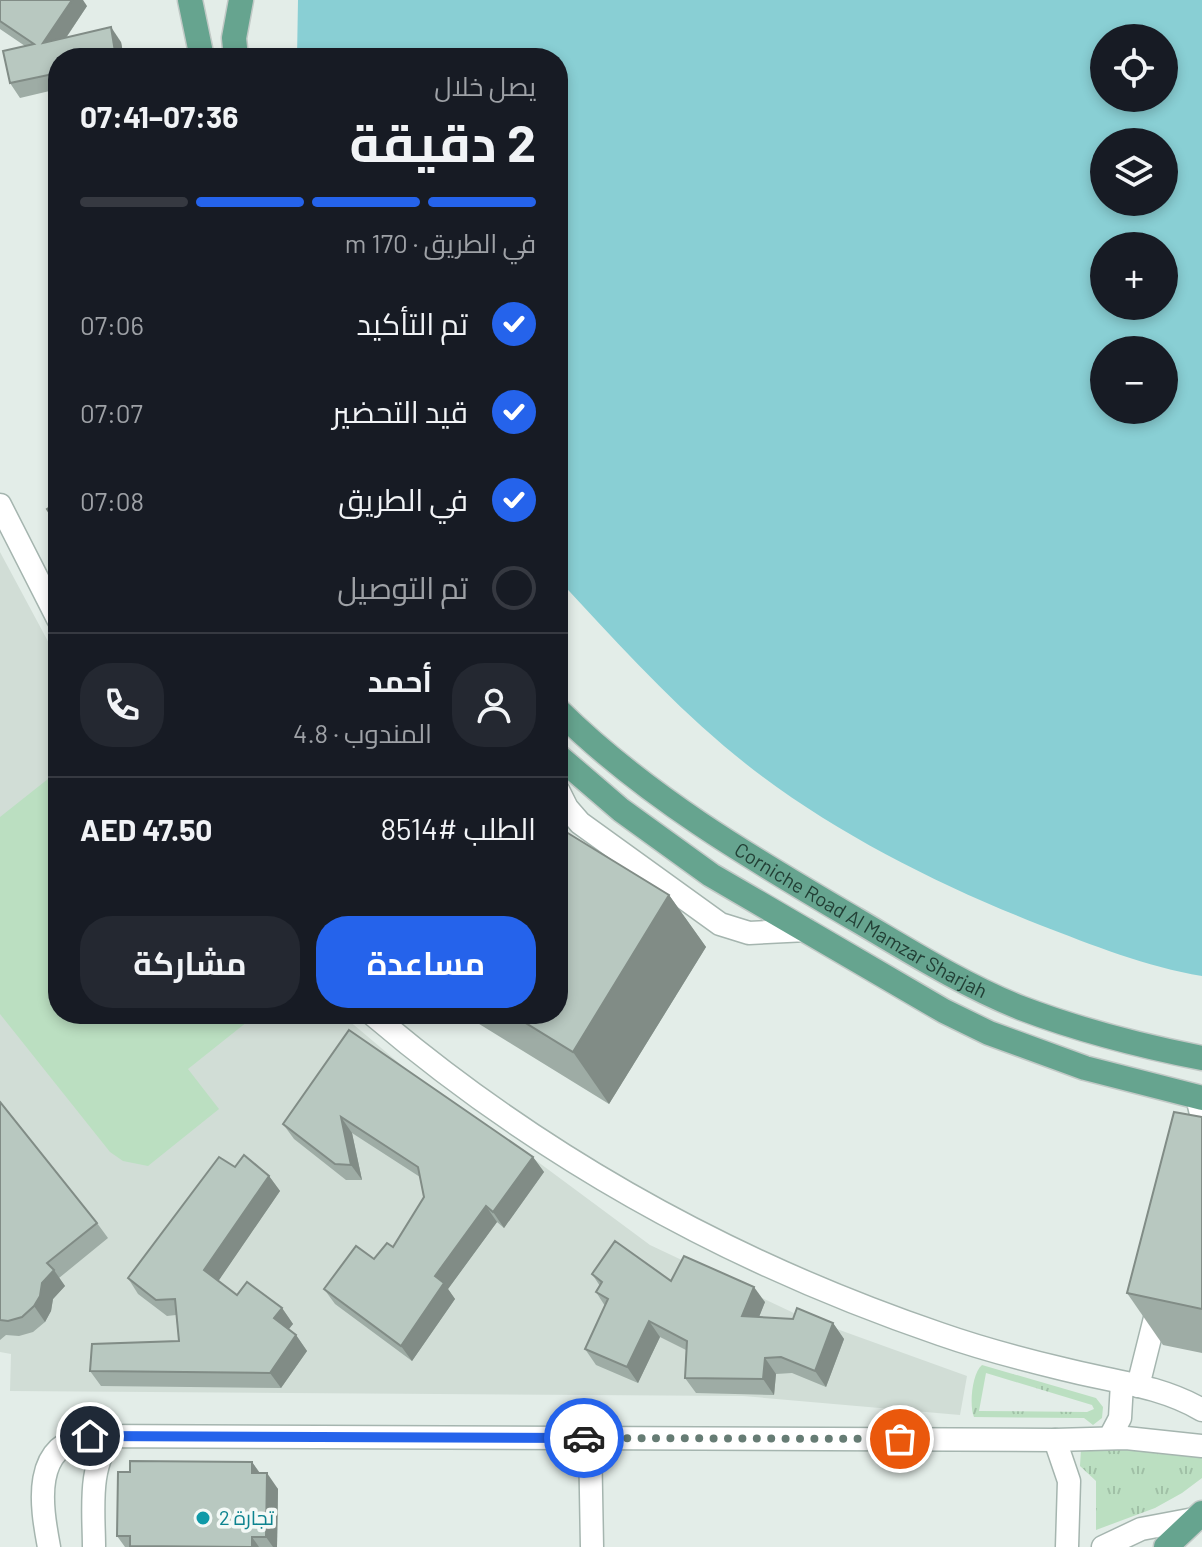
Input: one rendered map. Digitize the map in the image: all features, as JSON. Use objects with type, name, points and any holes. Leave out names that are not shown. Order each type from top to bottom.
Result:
[{"type":"main road","points":[[190,0],[200,48]]},
{"type":"main road","points":[[236,48],[235,28],[241,0]]},
{"type":"main road","name":"Corniche Road Al Mamzar Sharjah","points":[[568,719],[645,784],[734,846],[969,983],[1020,1007],[1075,1025],[1202,1058]]},
{"type":"main road","name":"Corniche Road Al Mamzar Sharjah","points":[[568,765],[665,844],[747,897],[931,1003],[989,1033],[1085,1068],[1200,1104]]},
{"type":"main road","points":[[1166,1547],[1198,1516]]},
{"type":"street","points":[[0,505],[48,599]]},
{"type":"street","points":[[568,814],[589,830]]},
{"type":"street","points":[[568,815],[720,924],[749,933],[807,930]]},
{"type":"street","points":[[399,1024],[456,1082],[557,1152],[672,1219],[759,1263],[828,1293],[944,1335],[1182,1399],[1202,1410]]},
{"type":"street","points":[[1110,1437],[1120,1418],[1165,1282]]},
{"type":"street","points":[[94,1547],[96,1467],[103,1450],[114,1436]]},
{"type":"street","points":[[49,1547],[43,1517],[43,1477],[55,1454],[68,1443],[83,1437],[1055,1440],[1110,1437],[1202,1446]]},
{"type":"street","points":[[590,1438],[592,1547]]},
{"type":"street","points":[[1055,1440],[1069,1481],[1067,1547]]},
{"type":"street","points":[[1103,1547],[1141,1529],[1198,1516]]},
{"type":"street","points":[[36,1547],[43,1517]]},
{"type":"shaded area","points":[[0,552],[48,641],[48,1024],[353,1024],[419,1080],[534,1159],[650,1245],[798,1315],[967,1376],[960,1415],[743,1396],[10,1391],[11,1354],[0,1352]]},
{"type":"green space","points":[[48,779],[48,1024],[244,1024],[188,1069],[219,1109],[148,1166],[123,1161],[110,1152],[0,1014],[0,817]]},
{"type":"green space","points":[[982,1365],[1096,1398],[1103,1407],[1102,1418],[1093,1425],[1084,1418],[974,1417],[972,1390]],"holes":[[[986,1373],[1092,1405],[1094,1409],[1087,1412],[979,1411]]]},
{"type":"green space","points":[[1081,1449],[1202,1450],[1202,1478],[1155,1508],[1096,1530],[1096,1481],[1080,1466]]},
{"type":"water","points":[[298,0],[1202,0],[1202,976],[1100,948],[998,908],[915,870],[797,801],[724,746],[680,706],[568,590],[568,48],[297,48]]},
{"type":"building","points":[[0,0],[72,0],[43,43],[111,27],[114,48],[48,48],[48,75],[10,83],[3,51],[34,44],[0,21]]},
{"type":"building","points":[[568,833],[669,895],[573,1052],[527,1024],[568,1024]]},
{"type":"building","points":[[349,1030],[533,1157],[493,1212],[486,1206],[435,1276],[444,1283],[401,1346],[324,1289],[356,1246],[374,1259],[387,1243],[393,1247],[424,1197],[418,1167],[341,1117],[351,1165],[335,1164],[283,1124]]},
{"type":"building","points":[[0,1102],[97,1223],[47,1263],[54,1270],[42,1283],[34,1306],[22,1317],[8,1321],[0,1320]]},
{"type":"building","points":[[1174,1112],[1202,1117],[1202,1309],[1127,1293]]},
{"type":"building","points":[[244,1155],[269,1176],[204,1270],[237,1295],[247,1282],[282,1308],[274,1318],[296,1335],[270,1373],[90,1371],[92,1344],[179,1341],[175,1299],[156,1300],[128,1278],[219,1157],[235,1167]]},
{"type":"building","points":[[615,1241],[671,1281],[684,1256],[754,1287],[742,1316],[793,1319],[797,1308],[833,1323],[815,1371],[781,1357],[765,1358],[763,1379],[685,1378],[687,1341],[649,1321],[627,1367],[585,1349],[608,1299],[596,1292],[602,1282],[592,1274]]},
{"type":"building","name":"تجارة 2","points":[[130,1461],[252,1462],[252,1473],[267,1473],[266,1537],[252,1537],[252,1547],[130,1546],[130,1536],[117,1536],[118,1472],[130,1472]]},
{"type":"way so far","points":[[584,1438],[900,1439]]},
{"type":"place","name":"تجارة 2","points":[[203,1518]]},
{"type":"route","points":[[90,1436],[584,1438]]}]
